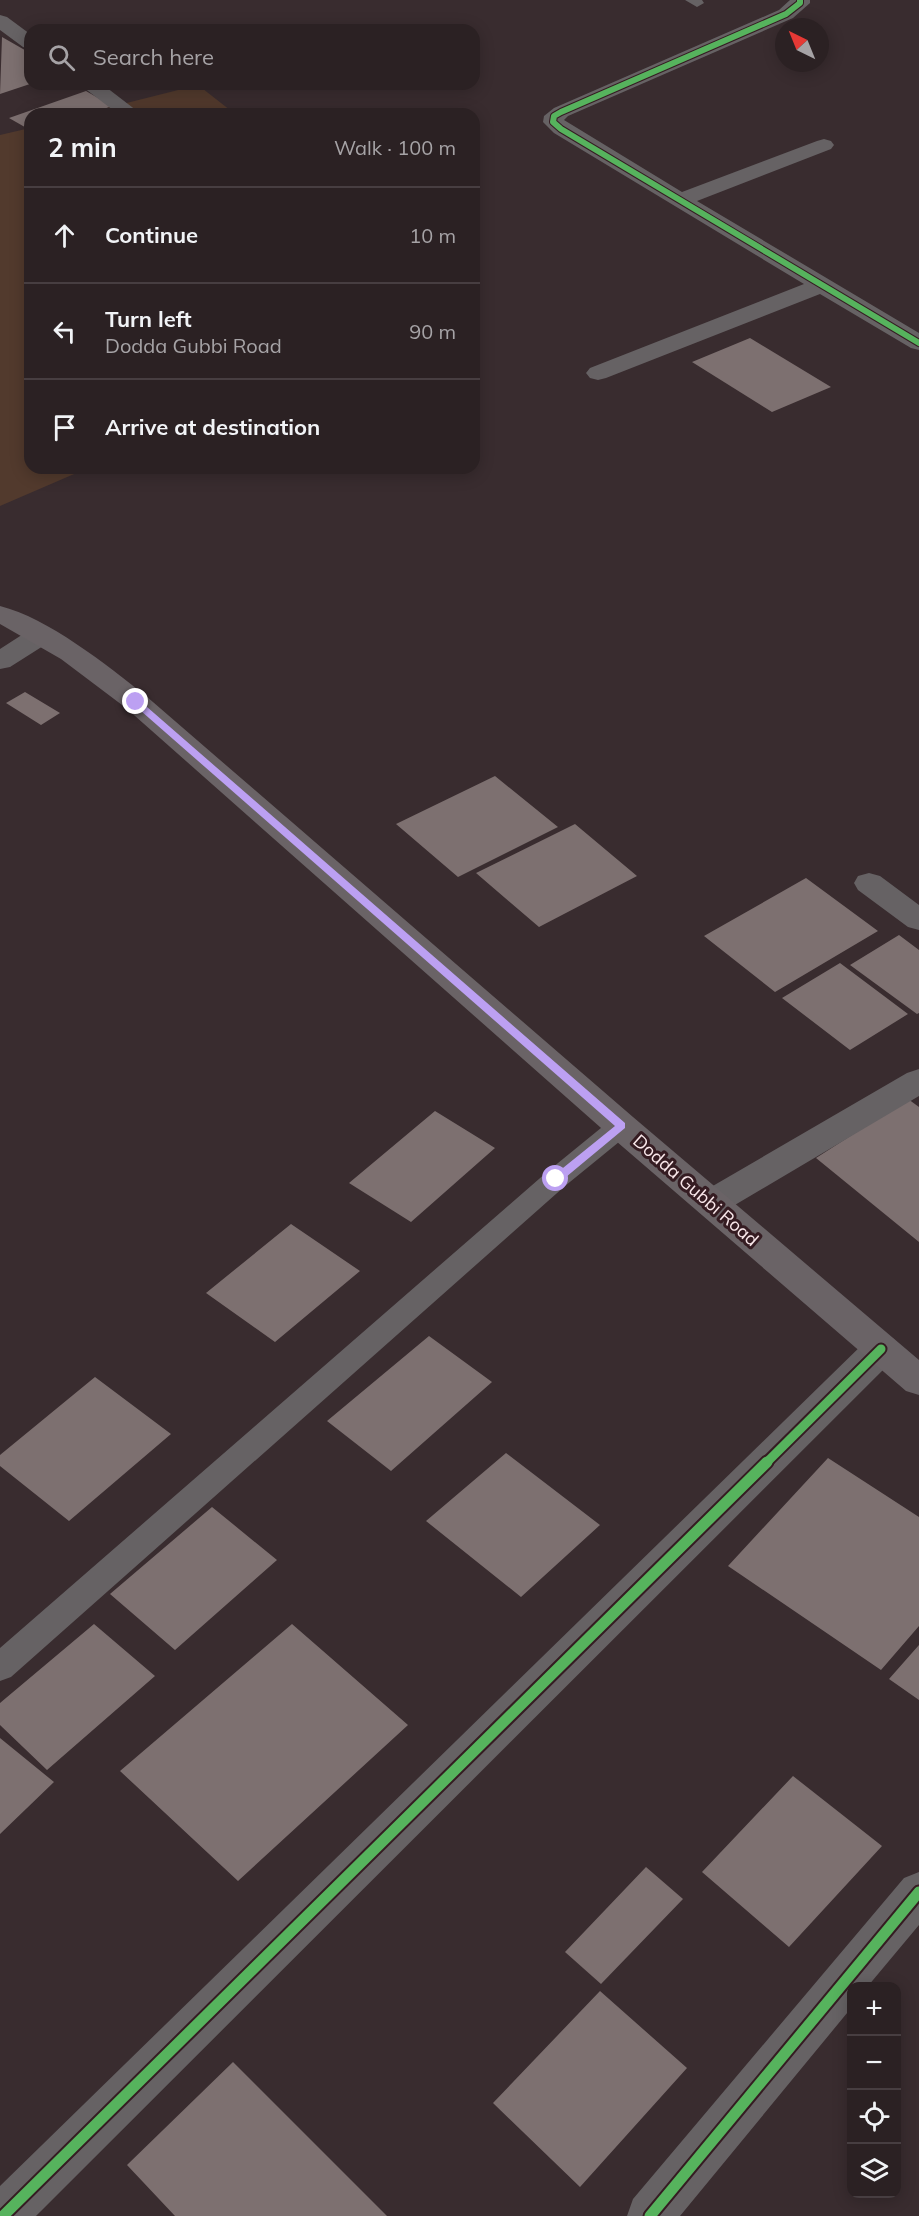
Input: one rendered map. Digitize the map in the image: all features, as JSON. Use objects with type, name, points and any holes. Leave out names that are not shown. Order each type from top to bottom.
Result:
[{"type":"main road","name":"Dodda Gubbi Road","points":[[0,614],[41,635],[97,669],[621,1126],[919,1381]]},
{"type":"street","points":[[800,0],[800,3],[786,14],[554,116],[553,122],[561,129],[919,343]]},
{"type":"street","points":[[0,21],[24,39]]},
{"type":"street","points":[[97,90],[123,108]]},
{"type":"street","points":[[680,200],[824,145]]},
{"type":"street","points":[[598,373],[822,285]]},
{"type":"street","points":[[0,661],[41,635]]},
{"type":"street","points":[[869,883],[919,920]]},
{"type":"street","points":[[711,1203],[919,1081]]},
{"type":"street","points":[[3,2216],[881,1349]]},
{"type":"street","points":[[650,2216],[919,1892]]},
{"type":"lane","points":[[0,1667],[556,1179],[621,1126]]},
{"type":"shaded area","points":[[178,90],[204,90],[227,108],[107,108]]},
{"type":"shaded area","points":[[24,129],[24,474],[74,474],[0,506],[0,135]]},
{"type":"building","points":[[2,37],[24,50],[24,86],[0,94]]},
{"type":"building","points":[[86,91],[112,106],[106,108],[38,108]]},
{"type":"building","points":[[24,113],[24,127],[9,118]]},
{"type":"building","points":[[750,338],[831,387],[772,412],[692,362]]},
{"type":"building","points":[[25,692],[60,713],[41,725],[6,703]]},
{"type":"building","points":[[495,776],[558,827],[458,877],[396,824]]},
{"type":"building","points":[[575,824],[637,876],[539,927],[476,873]]},
{"type":"building","points":[[806,878],[878,931],[775,992],[704,936]]},
{"type":"building","points":[[899,935],[919,950],[919,1013],[917,1014],[850,965]]},
{"type":"building","points":[[840,963],[908,1014],[850,1050],[782,998]]},
{"type":"building","points":[[908,1099],[919,1107],[919,1242],[816,1158]]},
{"type":"building","points":[[435,1111],[495,1148],[411,1222],[349,1183]]},
{"type":"building","points":[[291,1224],[360,1271],[275,1342],[206,1293]]},
{"type":"building","points":[[429,1336],[492,1382],[391,1471],[327,1421]]},
{"type":"building","points":[[95,1377],[171,1434],[69,1521],[0,1466],[0,1455]]},
{"type":"building","points":[[506,1453],[600,1525],[521,1597],[426,1521]]},
{"type":"building","points":[[828,1458],[919,1517],[919,1626],[881,1670],[728,1566]]},
{"type":"building","points":[[212,1507],[277,1560],[175,1650],[110,1594]]},
{"type":"building","points":[[94,1624],[155,1676],[47,1770],[0,1725],[0,1703]]},
{"type":"building","points":[[292,1624],[408,1725],[238,1881],[120,1771]]},
{"type":"building","points":[[919,1645],[919,1700],[889,1679]]},
{"type":"building","points":[[0,1738],[54,1782],[0,1834]]},
{"type":"building","points":[[793,1776],[882,1846],[789,1947],[702,1872]]},
{"type":"building","points":[[646,1867],[683,1899],[601,1984],[565,1952]]},
{"type":"building","points":[[600,1991],[687,2068],[580,2187],[493,2103]]},
{"type":"building","points":[[233,2062],[387,2216],[175,2216],[127,2165]]},
{"type":"cycle path","points":[[800,0],[800,3],[786,14],[561,112],[554,116],[553,122],[561,129],[919,343]]},
{"type":"cycle path","points":[[3,2216],[881,1349]]},
{"type":"cycle path","points":[[650,2216],[919,1892]]},
{"type":"route","points":[[136,702],[621,1126],[556,1179]]}]
